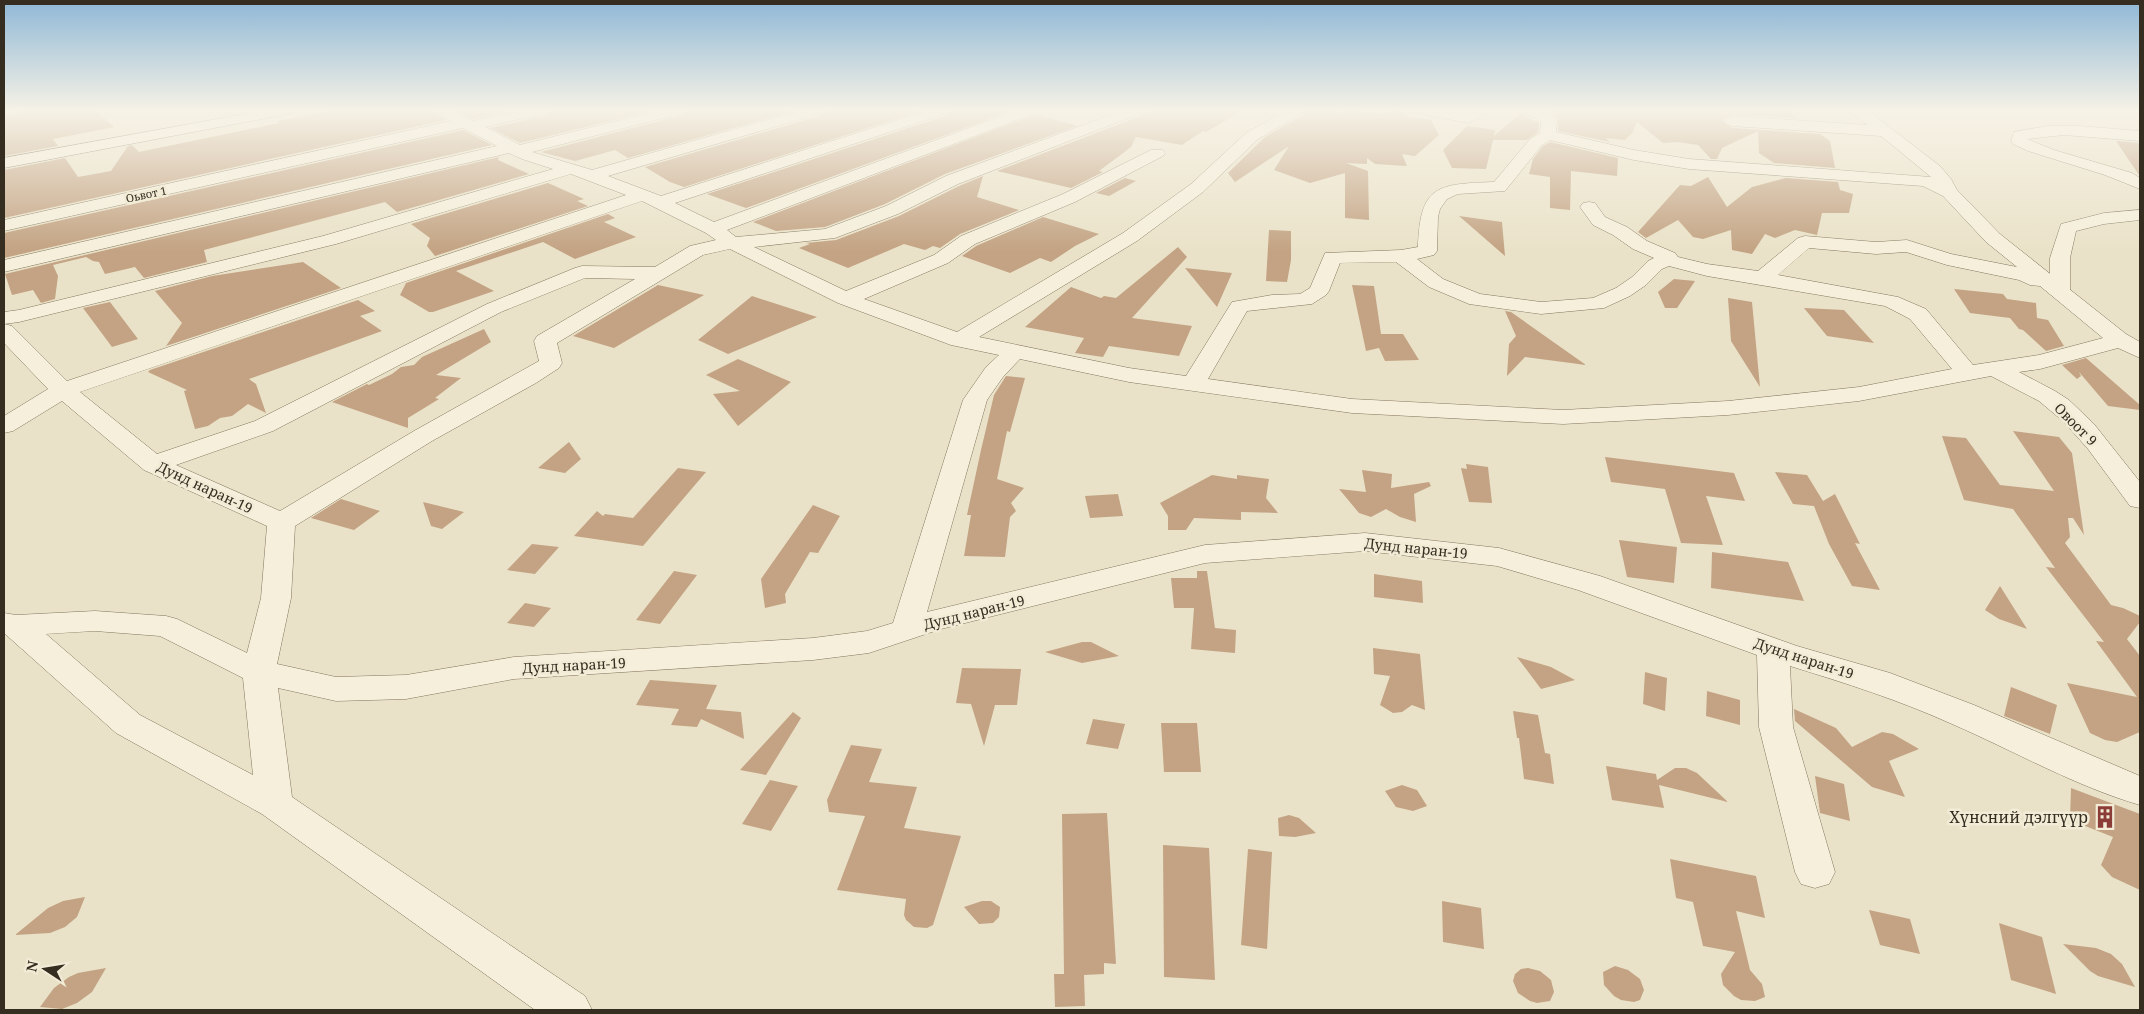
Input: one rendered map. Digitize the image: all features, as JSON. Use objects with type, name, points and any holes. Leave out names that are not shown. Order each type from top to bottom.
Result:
[{"type":"street","points":[[4,163],[34,157]]},
{"type":"street","name":"Оьвот 1","points":[[4,225],[315,157]]},
{"type":"street","points":[[4,266],[477,157]]},
{"type":"street","points":[[537,157],[592,175],[652,198],[713,229],[732,243],[845,299],[959,340],[1129,375],[1352,406],[1563,417],[1728,408],[1858,394],[1968,372],[2040,362],[2106,345],[2118,339]]},
{"type":"street","points":[[592,175],[653,157]]},
{"type":"street","points":[[4,426],[63,390],[652,198],[786,157]]},
{"type":"street","points":[[713,229],[904,157]]},
{"type":"street","points":[[275,804],[259,672],[276,598],[281,522],[423,436],[552,363],[545,341],[697,250],[732,243],[828,234],[892,210],[952,180],[1015,157]]},
{"type":"street","points":[[845,299],[941,259],[968,240],[1069,198],[1147,157]]},
{"type":"street","points":[[959,340],[1130,237],[1197,188],[1229,157]]},
{"type":"street","points":[[1193,384],[1239,306],[1272,301],[1305,300],[1319,291],[1332,257],[1401,256],[1427,251],[1428,218],[1433,204],[1448,191],[1499,187],[1523,157]]},
{"type":"street","points":[[1648,157],[1689,164],[1927,181],[1949,192],[1993,238],[2118,339],[2140,352]]},
{"type":"street","points":[[1918,157],[1934,170],[1945,183],[1949,192]]},
{"type":"street","points":[[2065,157],[2114,172],[2140,184]]},
{"type":"street","points":[[4,318],[20,316],[329,240],[570,169]]},
{"type":"street","points":[[1589,207],[1599,221],[1620,231],[1640,245],[1668,257],[1667,260]]},
{"type":"street","points":[[2060,292],[2060,258],[2068,228],[2106,218],[2140,216]]},
{"type":"street","points":[[1762,278],[1805,242],[1876,248],[1907,246],[1948,259],[2025,274],[2060,292]]},
{"type":"street","points":[[1401,256],[1436,283],[1476,300],[1541,308],[1597,304],[1623,292],[1639,281],[1655,265],[1667,260],[1707,270],[1891,301],[1918,314],[1968,372]]},
{"type":"street","points":[[153,464],[264,426],[494,308],[582,272],[660,273]]},
{"type":"street","name":"Дунд наран-19","points":[[4,331],[63,390],[153,464],[281,522]]},
{"type":"street","points":[[907,628],[976,400],[994,372],[1015,352]]},
{"type":"street","name":"Овоот 9","points":[[1995,369],[2048,396],[2076,421],[2109,458],[2140,500]]},
{"type":"street","name":"Дунд наран-19","points":[[10,623],[95,621],[166,626],[259,672],[336,689],[406,687],[514,668],[724,656],[869,642],[907,628],[1205,554],[1365,542],[1499,557],[1589,582],[1773,649],[1878,681],[1962,714],[2096,774],[2140,790]]},
{"type":"street","points":[[10,623],[128,724],[275,804],[570,1010]]},
{"type":"street","points":[[1773,649],[1776,728],[1815,872]]},
{"type":"building","points":[[120,157],[278,157],[4,218],[4,170],[65,158],[78,177],[111,171]]},
{"type":"building","points":[[341,157],[439,157],[4,258],[4,233]]},
{"type":"building","points":[[498,157],[498,160],[529,174],[397,212],[385,202],[204,250],[207,262],[144,278],[135,267],[105,274],[99,262],[86,257],[53,265],[58,276],[55,299],[41,303],[33,290],[12,295],[5,274]]},
{"type":"building","points":[[561,157],[588,157],[575,161]]},
{"type":"building","points":[[678,157],[777,157],[684,187],[670,182],[645,167]]},
{"type":"building","points":[[819,157],[885,157],[746,208],[707,194]]},
{"type":"building","points":[[922,157],[991,157],[945,174],[885,204],[825,227],[776,231],[753,222]]},
{"type":"building","points":[[1033,157],[1117,157],[1099,171],[1103,172],[1071,188],[997,171]]},
{"type":"building","points":[[1244,157],[1272,157],[1235,182],[1228,173]]},
{"type":"building","points":[[1282,157],[1403,157],[1407,166],[1375,164],[1367,158],[1367,164],[1346,163],[1368,171],[1369,220],[1345,218],[1345,173],[1310,183],[1274,170]]},
{"type":"building","points":[[1447,157],[1489,157],[1486,169],[1452,168]]},
{"type":"building","points":[[1534,157],[1615,157],[1618,158],[1617,176],[1571,171],[1570,210],[1550,208],[1550,177],[1529,174]]},
{"type":"building","points":[[1765,157],[1833,157],[1835,168],[1774,163]]},
{"type":"building","points":[[2127,157],[2140,157],[2139,175]]},
{"type":"building","points":[[983,176],[977,197],[1019,210],[960,234],[940,248],[933,246],[925,250],[904,244],[848,268],[799,248],[810,244],[806,243],[836,240],[899,216]]},
{"type":"building","points":[[1708,177],[1727,207],[1752,187],[1786,178],[1838,182],[1840,190],[1853,194],[1849,213],[1822,213],[1817,235],[1795,230],[1775,238],[1765,234],[1752,254],[1732,250],[1731,230],[1703,239],[1693,237],[1678,220],[1646,238],[1638,232],[1680,185],[1691,186]]},
{"type":"building","points":[[1125,178],[1136,181],[1109,196],[1096,193]]},
{"type":"building","points":[[548,183],[584,199],[577,201],[588,206],[435,256],[427,246],[430,238],[411,224]]},
{"type":"building","points":[[608,214],[615,218],[604,222],[636,237],[575,259],[543,242],[456,271],[494,291],[433,312],[429,312],[400,295],[406,283]]},
{"type":"building","points":[[1459,216],[1502,222],[1505,256]]},
{"type":"building","points":[[1043,217],[1099,234],[1075,246],[1051,262],[1040,258],[1010,273],[962,256],[976,246]]},
{"type":"building","points":[[1269,230],[1291,231],[1291,260],[1287,282],[1266,281]]},
{"type":"building","points":[[1178,247],[1187,257],[1132,318],[1192,326],[1179,356],[1109,346],[1103,357],[1075,353],[1084,338],[1025,327],[1071,287],[1101,298],[1104,296],[1116,298]]},
{"type":"building","points":[[303,262],[341,288],[166,346],[182,323],[155,291],[212,276]]},
{"type":"building","points":[[1185,268],[1232,273],[1217,307]]},
{"type":"building","points":[[1674,279],[1695,281],[1677,308],[1665,308],[1658,292]]},
{"type":"building","points":[[658,285],[704,295],[614,348],[573,336]]},
{"type":"building","points":[[1352,285],[1374,286],[1381,334],[1403,334],[1419,360],[1385,361],[1379,348],[1366,351]]},
{"type":"building","points":[[1954,289],[2003,294],[2007,299],[2036,303],[2037,318],[2048,320],[2064,346],[2046,351],[2023,330],[2019,329],[2010,318],[1970,313]]},
{"type":"building","points":[[752,296],[817,317],[728,354],[698,340]]},
{"type":"building","points":[[1728,298],[1752,302],[1760,387],[1731,341]]},
{"type":"building","points":[[358,300],[375,311],[360,316],[382,331],[249,379],[256,384],[266,413],[248,404],[232,416],[220,418],[208,426],[195,429],[184,391],[187,390],[148,372],[150,370]]},
{"type":"building","points":[[110,302],[138,339],[112,347],[83,308]]},
{"type":"building","points":[[1804,308],[1844,310],[1874,343],[1827,336]]},
{"type":"building","points":[[1505,311],[1511,312],[1586,365],[1525,357],[1507,376],[1509,344],[1516,336]]},
{"type":"building","points":[[484,329],[491,342],[436,375],[461,378],[435,398],[439,399],[408,418],[408,428],[332,402],[367,384],[369,385],[392,374],[401,367],[414,365],[422,357]]},
{"type":"building","points":[[2086,358],[2140,405],[2140,410],[2108,406],[2079,372],[2081,376],[2077,379],[2062,365]]},
{"type":"building","points":[[738,359],[791,382],[738,426],[713,394],[740,391],[706,375]]},
{"type":"building","points":[[1006,376],[1025,378],[1010,432],[1007,431],[997,479],[1024,488],[1011,503],[1016,511],[1010,517],[1005,557],[964,556],[971,515],[967,515],[981,450],[994,395]]},
{"type":"building","points":[[2013,431],[2059,437],[2072,453],[2084,535],[2073,518],[2068,518],[2070,537],[2065,543],[2111,605],[2140,616],[2140,622],[2127,639],[2140,656],[2140,732],[2117,742],[2105,740],[2090,733],[2067,683],[2137,697],[2096,641],[2104,642],[2046,567],[2055,568],[2013,509],[1964,500],[1942,436],[1966,438],[2000,485],[2054,491]]},
{"type":"building","points":[[569,442],[581,459],[565,473],[538,468]]},
{"type":"building","points":[[1605,457],[1734,473],[1745,501],[1706,496],[1723,545],[1681,543],[1665,489],[1611,482]]},
{"type":"building","points":[[1466,464],[1488,467],[1492,503],[1469,502],[1461,468],[1467,469]]},
{"type":"building","points":[[678,468],[706,472],[643,546],[574,536],[597,511],[603,516],[605,514],[633,518]]},
{"type":"building","points":[[1362,470],[1392,474],[1391,488],[1429,482],[1431,486],[1414,494],[1416,522],[1400,517],[1386,509],[1371,517],[1359,513],[1339,489],[1366,492]]},
{"type":"building","points":[[1775,472],[1807,475],[1823,501],[1835,494],[1860,544],[1855,543],[1880,590],[1852,586],[1829,544],[1814,506],[1793,504]]},
{"type":"building","points":[[1212,475],[1237,479],[1237,475],[1269,479],[1266,498],[1278,513],[1241,512],[1241,520],[1194,518],[1186,530],[1168,530],[1168,516],[1160,503]]},
{"type":"building","points":[[1118,494],[1123,516],[1090,518],[1085,496]]},
{"type":"building","points":[[341,499],[380,511],[354,530],[311,518]]},
{"type":"building","points":[[423,502],[464,512],[442,529],[431,526]]},
{"type":"building","points":[[813,505],[840,516],[818,553],[810,552],[785,594],[786,603],[765,608],[761,579]]},
{"type":"building","points":[[1619,540],[1677,547],[1674,583],[1627,577]]},
{"type":"building","points":[[532,544],[559,547],[535,574],[507,570]]},
{"type":"building","points":[[1712,552],[1788,562],[1804,601],[1711,588]]},
{"type":"building","points":[[674,571],[697,575],[660,624],[636,620]]},
{"type":"building","points":[[1197,571],[1207,571],[1215,628],[1236,630],[1235,653],[1191,649],[1194,608],[1174,608],[1171,578],[1197,578]]},
{"type":"building","points":[[1374,574],[1422,581],[1423,603],[1374,597]]},
{"type":"building","points":[[2000,586],[2027,629],[1999,619],[1985,610]]},
{"type":"building","points":[[525,603],[551,608],[534,627],[507,623]]},
{"type":"building","points":[[1082,642],[1091,642],[1119,656],[1082,663],[1045,652]]},
{"type":"building","points":[[1373,648],[1420,654],[1425,710],[1412,705],[1402,712],[1393,713],[1380,705],[1390,676],[1374,674]]},
{"type":"building","points":[[1517,657],[1551,667],[1575,680],[1541,689]]},
{"type":"building","points":[[962,668],[1021,669],[1017,705],[995,705],[984,746],[971,704],[956,703]]},
{"type":"building","points":[[1645,672],[1667,678],[1665,711],[1643,704]]},
{"type":"building","points":[[650,680],[717,685],[706,709],[741,712],[744,739],[701,719],[697,727],[671,725],[679,709],[636,705]]},
{"type":"building","points":[[2011,687],[2057,705],[2050,734],[2004,716]]},
{"type":"building","points":[[1707,691],[1740,700],[1740,725],[1706,716]]},
{"type":"building","points":[[1794,709],[1836,728],[1852,747],[1882,732],[1893,734],[1919,749],[1889,761],[1905,797],[1872,787],[1795,721]]},
{"type":"building","points":[[1513,711],[1538,715],[1545,753],[1550,754],[1554,784],[1524,779],[1519,738],[1517,738]]},
{"type":"building","points":[[793,712],[801,718],[766,775],[740,770]]},
{"type":"building","points":[[1093,719],[1125,724],[1118,749],[1086,744]]},
{"type":"building","points":[[1161,723],[1197,723],[1201,772],[1164,772]]},
{"type":"building","points":[[851,745],[882,749],[869,782],[917,787],[904,828],[961,836],[933,925],[927,928],[914,927],[906,920],[904,915],[906,899],[837,890],[865,816],[829,812],[827,800]]},
{"type":"building","points":[[1606,766],[1656,774],[1657,780],[1675,768],[1686,768],[1697,773],[1728,802],[1659,785],[1664,808],[1612,800]]},
{"type":"building","points":[[1815,776],[1844,784],[1850,821],[1820,813]]},
{"type":"building","points":[[770,780],[798,786],[771,831],[742,824]]},
{"type":"building","points":[[1402,785],[1417,790],[1427,806],[1413,811],[1396,807],[1385,791]]},
{"type":"building","name":"Хүнсний дэлгүүр","points":[[2071,788],[2140,814],[2140,890],[2112,877],[2101,865],[2113,837],[2070,820]]},
{"type":"building","points":[[1107,813],[1116,964],[1104,963],[1104,974],[1084,975],[1085,1006],[1055,1007],[1054,974],[1064,974],[1062,814]]},
{"type":"building","points":[[1289,815],[1299,818],[1316,833],[1295,837],[1279,836],[1278,818]]},
{"type":"building","points":[[1163,845],[1209,848],[1215,980],[1164,977]]},
{"type":"building","points":[[1248,849],[1272,852],[1267,949],[1241,945]]},
{"type":"building","points":[[1670,859],[1756,876],[1765,918],[1736,911],[1750,970],[1762,984],[1765,997],[1755,1001],[1741,1000],[1723,985],[1721,974],[1735,952],[1703,946],[1693,902],[1676,898]]},
{"type":"building","points":[[85,897],[77,917],[65,927],[50,933],[15,935],[48,908],[63,901]]},
{"type":"building","points":[[982,901],[991,901],[1000,907],[999,917],[993,923],[979,924],[964,907]]},
{"type":"building","points":[[1442,901],[1481,908],[1484,949],[1443,942]]},
{"type":"building","points":[[1869,910],[1910,919],[1920,954],[1880,945]]},
{"type":"building","points":[[1999,923],[2042,937],[2056,994],[2011,980]]},
{"type":"building","points":[[2063,944],[2096,948],[2111,954],[2122,964],[2135,987],[2098,976],[2090,971]]},
{"type":"building","points":[[1615,966],[1628,970],[1640,979],[1644,990],[1640,1000],[1634,1002],[1621,1000],[1614,996],[1604,985],[1603,972]]},
{"type":"building","points":[[106,968],[92,992],[77,1003],[62,1009],[40,1007],[54,988],[69,977],[78,973]]},
{"type":"building","points":[[1528,968],[1540,971],[1551,980],[1554,992],[1550,1001],[1537,1003],[1518,993],[1513,981],[1515,974],[1521,969]]},
{"type":"place","name":"Хүнсний дэлгүүр","points":[[2105,817]]}]
